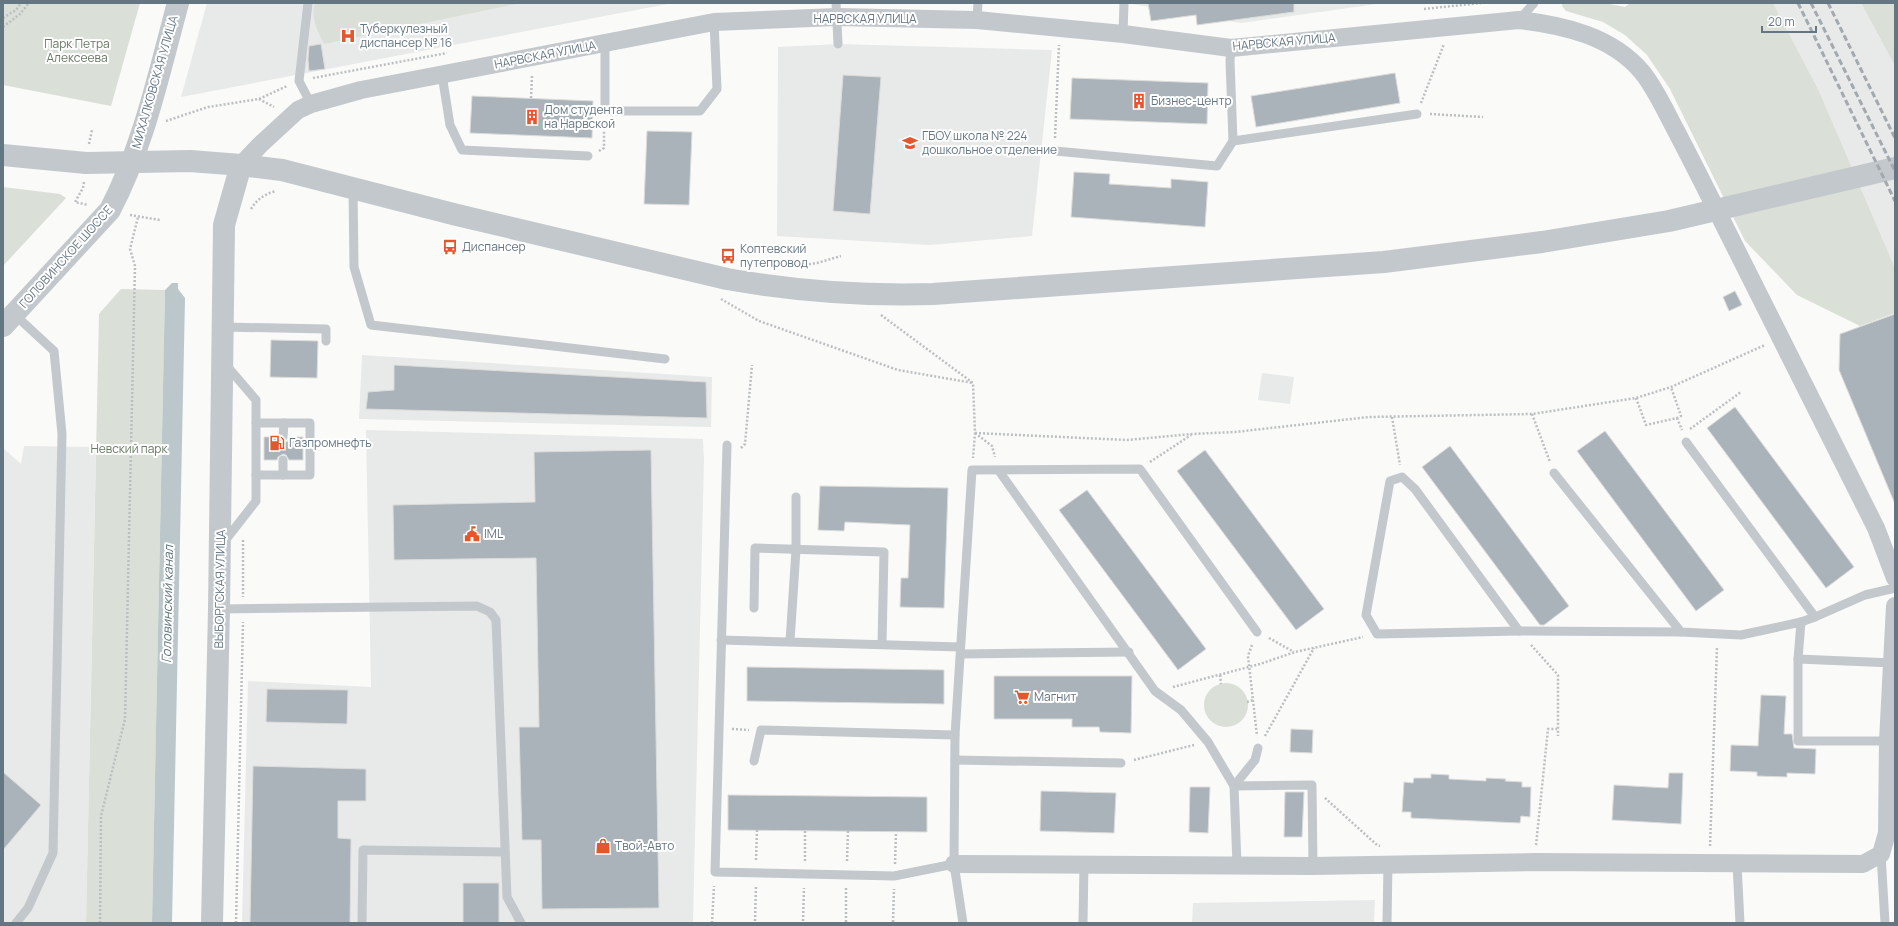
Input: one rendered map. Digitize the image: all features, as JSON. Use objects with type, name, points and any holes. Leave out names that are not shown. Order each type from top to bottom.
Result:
[{"type":"street","name":"МИХАЛКОВСКАЯ УЛИЦА","points":[[132,162],[147,119],[178,3]]},
{"type":"street","name":"НАРВСКАЯ УЛИЦА","points":[[242,165],[290,117],[311,104],[361,90],[714,22],[836,10],[978,12],[1123,34],[1231,48],[1519,20],[1547,23],[1598,39],[1621,53],[1642,72],[1660,100],[1700,176],[1876,528],[1895,574]]},
{"type":"street","points":[[3,155],[86,163],[190,161],[282,170],[457,216],[663,265],[765,286],[880,296],[933,294],[1384,262],[1542,242],[1669,221],[1895,168]]},
{"type":"street","name":"ГОЛОВИНСКОЕ ШОССЕ","points":[[9,320],[110,210],[132,162]]},
{"type":"street","name":"ВЫБОРГСКАЯ УЛИЦА","points":[[212,923],[220,609],[225,254],[224,225],[242,165]]},
{"type":"street","points":[[954,864],[1313,866],[1534,862],[1863,864],[1881,854],[1887,833],[1888,741],[1895,606]]},
{"type":"lane","points":[[308,3],[299,81],[311,104]]},
{"type":"lane","points":[[1123,34],[1124,3]]},
{"type":"lane","points":[[1519,20],[1534,3]]},
{"type":"lane","points":[[836,10],[838,44]]},
{"type":"lane","points":[[605,43],[605,111],[700,112],[717,89],[714,22]]},
{"type":"lane","points":[[1055,151],[1217,166],[1233,142],[1230,61],[1231,48]]},
{"type":"lane","points":[[442,75],[450,125],[462,150],[588,156]]},
{"type":"lane","points":[[1233,142],[1417,114]]},
{"type":"lane","points":[[353,188],[354,267],[371,325],[665,359]]},
{"type":"lane","points":[[9,320],[54,350],[62,434],[53,853],[28,908],[16,923]]},
{"type":"lane","points":[[223,327],[326,329],[326,341]]},
{"type":"lane","points":[[220,546],[256,501],[256,400],[223,361]]},
{"type":"lane","points":[[256,423],[310,423],[310,475],[256,475]]},
{"type":"lane","points":[[283,437],[284,423]]},
{"type":"lane","points":[[1686,442],[1815,617]]},
{"type":"lane","points":[[727,444],[715,872],[894,876],[954,864]]},
{"type":"lane","points":[[283,475],[284,460]]},
{"type":"lane","points":[[963,923],[954,864],[955,734],[972,470],[1140,469],[1257,632]]},
{"type":"lane","points":[[999,471],[1129,652],[1155,691],[1181,710],[1208,742],[1234,786],[1237,865]]},
{"type":"lane","points":[[1554,473],[1681,632]]},
{"type":"lane","points":[[1519,631],[1415,489],[1402,477],[1390,481],[1366,615],[1377,634],[1519,631],[1681,632],[1741,635],[1801,622],[1865,595],[1895,588]]},
{"type":"lane","points":[[790,641],[796,550],[796,496]]},
{"type":"lane","points":[[754,608],[755,548],[884,552],[882,644]]},
{"type":"lane","points":[[220,609],[243,610],[477,606],[490,612],[496,620],[507,898],[521,923]]},
{"type":"lane","points":[[1801,622],[1798,659],[1798,741],[1888,741]]},
{"type":"lane","points":[[721,640],[882,644],[961,651],[1129,652]]},
{"type":"lane","points":[[1798,659],[1893,663]]},
{"type":"lane","points":[[754,761],[761,730],[955,734]]},
{"type":"lane","points":[[1234,786],[1255,760],[1258,748]]},
{"type":"lane","points":[[955,760],[1121,763]]},
{"type":"lane","points":[[1234,786],[1312,785],[1313,866]]},
{"type":"lane","points":[[362,923],[363,850],[505,852]]},
{"type":"lane","points":[[1881,854],[1885,923]]},
{"type":"lane","points":[[1083,923],[1084,864]]},
{"type":"lane","points":[[1387,923],[1388,864]]},
{"type":"lane","points":[[1737,864],[1740,923]]},
{"type":"path","points":[[3,18],[16,10],[21,3]]},
{"type":"path","points":[[3,27],[20,14],[29,3]]},
{"type":"path","points":[[1421,10],[1481,3]]},
{"type":"path","points":[[1055,151],[1059,40]]},
{"type":"path","points":[[1445,41],[1417,114],[1483,117]]},
{"type":"path","points":[[531,98],[532,73]]},
{"type":"path","points":[[604,148],[605,111]]},
{"type":"path","points":[[92,130],[86,163],[84,188],[75,202],[138,217],[160,220]]},
{"type":"path","points":[[100,923],[101,816],[125,719],[135,266],[130,249],[138,217]]},
{"type":"path","points":[[805,265],[818,263],[841,256]]},
{"type":"path","points":[[720,299],[759,321],[898,370],[973,383]]},
{"type":"path","points":[[878,312],[973,383]]},
{"type":"path","points":[[975,433],[1127,440],[1235,432],[1369,417],[1532,414],[1636,398],[1671,387],[1770,343]]},
{"type":"path","points":[[745,444],[752,365]]},
{"type":"path","points":[[972,470],[975,433],[973,383]]},
{"type":"path","points":[[1636,398],[1646,425],[1677,418],[1681,416],[1671,387]]},
{"type":"path","points":[[1690,430],[1741,392]]},
{"type":"path","points":[[1532,414],[1554,473]]},
{"type":"path","points":[[1392,417],[1402,477]]},
{"type":"path","points":[[975,433],[992,446],[999,471]]},
{"type":"path","points":[[1140,469],[1192,434]]},
{"type":"path","points":[[236,923],[243,610]]},
{"type":"path","points":[[1519,631],[1558,675],[1556,729],[1558,736]]},
{"type":"path","points":[[1155,691],[1260,664],[1314,647],[1377,634]]},
{"type":"path","points":[[1709,864],[1717,634]]},
{"type":"path","points":[[1264,738],[1314,647]]},
{"type":"path","points":[[1248,656],[1258,748]]},
{"type":"path","points":[[1220,675],[1221,684]]},
{"type":"path","points":[[1247,702],[1253,700]]},
{"type":"path","points":[[719,729],[761,730]]},
{"type":"path","points":[[1534,862],[1548,729],[1556,729]]},
{"type":"path","points":[[1121,763],[1208,742]]},
{"type":"path","points":[[1312,785],[1377,845],[1383,846]]},
{"type":"path","points":[[712,923],[715,872]]},
{"type":"shaded area","name":"Туберкулезный диспансер № 16","points":[[207,3],[673,3],[181,97]]},
{"type":"shaded area","points":[[1126,3],[1384,3],[1241,23]]},
{"type":"shaded area","points":[[1773,3],[1861,3],[1895,66],[1895,268],[1819,91]]},
{"type":"shaded area","name":"ГБОУ школа № 224 дошкольное отделение","points":[[838,44],[1052,50],[1032,236],[930,245],[777,236],[778,47]]},
{"type":"shaded area","points":[[362,355],[712,377],[711,427],[359,419]]},
{"type":"shaded area","points":[[1262,373],[1294,377],[1290,404],[1258,400]]},
{"type":"shaded area","points":[[366,430],[703,439],[704,461],[693,923],[242,923],[248,681],[371,687]]},
{"type":"shaded area","points":[[24,446],[96,447],[86,923],[3,923],[3,448],[21,464]]},
{"type":"shaded area","points":[[1375,900],[1374,923],[1192,923],[1193,903]]},
{"type":"green space","name":"Парк Петра Алексеева","points":[[3,3],[140,3],[111,106],[3,85]]},
{"type":"green space","points":[[315,3],[521,3],[324,44],[314,19],[313,14]]},
{"type":"green space","points":[[1562,3],[1605,3],[1625,7],[1630,3],[1773,3],[1819,91],[1895,268],[1895,313],[1860,326],[1797,295],[1745,241],[1670,89],[1647,55],[1625,35],[1603,22],[1566,11],[1562,6]]},
{"type":"green space","points":[[1861,3],[1895,3],[1895,66]]},
{"type":"green space","points":[[3,187],[60,194],[66,198],[3,266]]},
{"type":"green space","name":"Невский парк","points":[[121,289],[165,290],[152,923],[86,923],[99,314]]},
{"type":"green space","points":[[1222,683],[1230,683],[1242,689],[1248,701],[1248,709],[1242,721],[1230,727],[1222,727],[1210,721],[1204,709],[1204,701],[1210,689]]},
{"type":"water","name":"Головинский канал","points":[[172,283],[178,283],[178,289],[185,298],[172,923],[152,923],[165,290]]},
{"type":"building","points":[[1148,3],[1294,3],[1294,12],[1197,25],[1196,15],[1151,21]]},
{"type":"building","points":[[321,44],[325,69],[309,71],[309,46]]},
{"type":"building","points":[[1395,73],[1400,103],[1256,127],[1251,96]]},
{"type":"building","points":[[843,75],[881,77],[870,214],[833,211]]},
{"type":"building","name":"Бизнес-центр","points":[[1072,78],[1208,83],[1207,124],[1070,119]]},
{"type":"building","name":"Дом студента на Нарвской","points":[[472,96],[593,101],[592,138],[470,133]]},
{"type":"building","points":[[647,131],[692,132],[689,205],[644,204]]},
{"type":"building","points":[[1074,172],[1110,174],[1109,184],[1171,188],[1171,179],[1208,182],[1205,227],[1071,217]]},
{"type":"building","points":[[1735,291],[1742,305],[1729,311],[1723,297]]},
{"type":"building","points":[[1895,314],[1895,504],[1839,370],[1840,334]]},
{"type":"building","points":[[271,340],[318,341],[317,378],[270,377]]},
{"type":"building","points":[[394,365],[706,382],[707,418],[366,409],[368,392],[394,390]]},
{"type":"building","points":[[1735,407],[1854,567],[1826,588],[1707,428]]},
{"type":"building","points":[[1605,431],[1724,590],[1696,611],[1577,451]]},
{"type":"building","points":[[264,437],[277,437],[279,442],[283,443],[288,441],[289,437],[303,437],[303,460],[289,460],[286,455],[283,454],[278,457],[277,460],[264,460]]},
{"type":"building","points":[[1450,446],[1569,606],[1544,625],[1540,625],[1422,467]]},
{"type":"building","points":[[651,450],[659,908],[542,909],[541,840],[522,840],[519,727],[539,727],[536,558],[394,560],[393,505],[535,502],[534,452]]},
{"type":"building","points":[[1205,450],[1324,609],[1296,630],[1177,471]]},
{"type":"building","points":[[820,486],[948,488],[944,608],[900,607],[901,578],[908,578],[910,525],[845,522],[844,531],[818,530]]},
{"type":"building","points":[[1087,490],[1206,649],[1178,670],[1059,510]]},
{"type":"building","points":[[747,667],[944,670],[944,704],[747,701]]},
{"type":"building","points":[[994,676],[1132,676],[1131,733],[1100,732],[1099,727],[1072,727],[1072,719],[994,719]]},
{"type":"building","points":[[267,689],[348,690],[347,724],[266,722]]},
{"type":"building","points":[[1761,695],[1786,696],[1784,734],[1792,734],[1794,748],[1816,749],[1815,774],[1787,773],[1787,777],[1757,776],[1757,772],[1730,771],[1731,745],[1758,746]]},
{"type":"building","points":[[1291,729],[1313,730],[1312,753],[1290,752]]},
{"type":"building","points":[[253,766],[366,769],[366,801],[338,801],[338,838],[351,839],[350,923],[250,923]]},
{"type":"building","points":[[3,772],[41,805],[3,850]]},
{"type":"building","points":[[1669,773],[1683,773],[1681,824],[1612,820],[1614,785],[1668,788]]},
{"type":"building","points":[[1431,774],[1449,775],[1449,779],[1486,781],[1486,778],[1506,779],[1505,781],[1522,782],[1522,787],[1531,787],[1530,817],[1521,816],[1520,823],[1411,818],[1411,812],[1402,812],[1404,782],[1413,783],[1414,778],[1431,778]]},
{"type":"building","points":[[1190,787],[1210,787],[1208,833],[1189,832]]},
{"type":"building","points":[[1041,791],[1116,793],[1114,833],[1040,831]]},
{"type":"building","points":[[1285,792],[1304,792],[1302,837],[1284,837]]},
{"type":"building","points":[[728,795],[927,797],[927,832],[728,830]]},
{"type":"building","points":[[463,883],[499,883],[499,923],[463,923]]},
{"type":"railway","points":[[1798,3],[1895,201]]},
{"type":"railway","points":[[1811,3],[1895,171]]},
{"type":"railway","points":[[1828,3],[1895,138]]},
{"type":"place","name":"Туберкулезный диспансер № 16","points":[[348,36]]},
{"type":"place","name":"Бизнес-центр","points":[[1139,101]]},
{"type":"place","name":"Дом студента на Нарвской","points":[[532,117]]},
{"type":"place","name":"ГБОУ школа № 224 дошкольное отделение","points":[[910,143]]},
{"type":"place","name":"Диспансер","points":[[450,247]]},
{"type":"place","name":"Коптевский путепровод","points":[[728,256]]},
{"type":"place","name":"Газпромнефть","points":[[277,443]]},
{"type":"place","name":"IML","points":[[472,534]]},
{"type":"place","name":"Магнит","points":[[1022,697]]},
{"type":"place","name":"Твой-Авто","points":[[603,846]]}]
